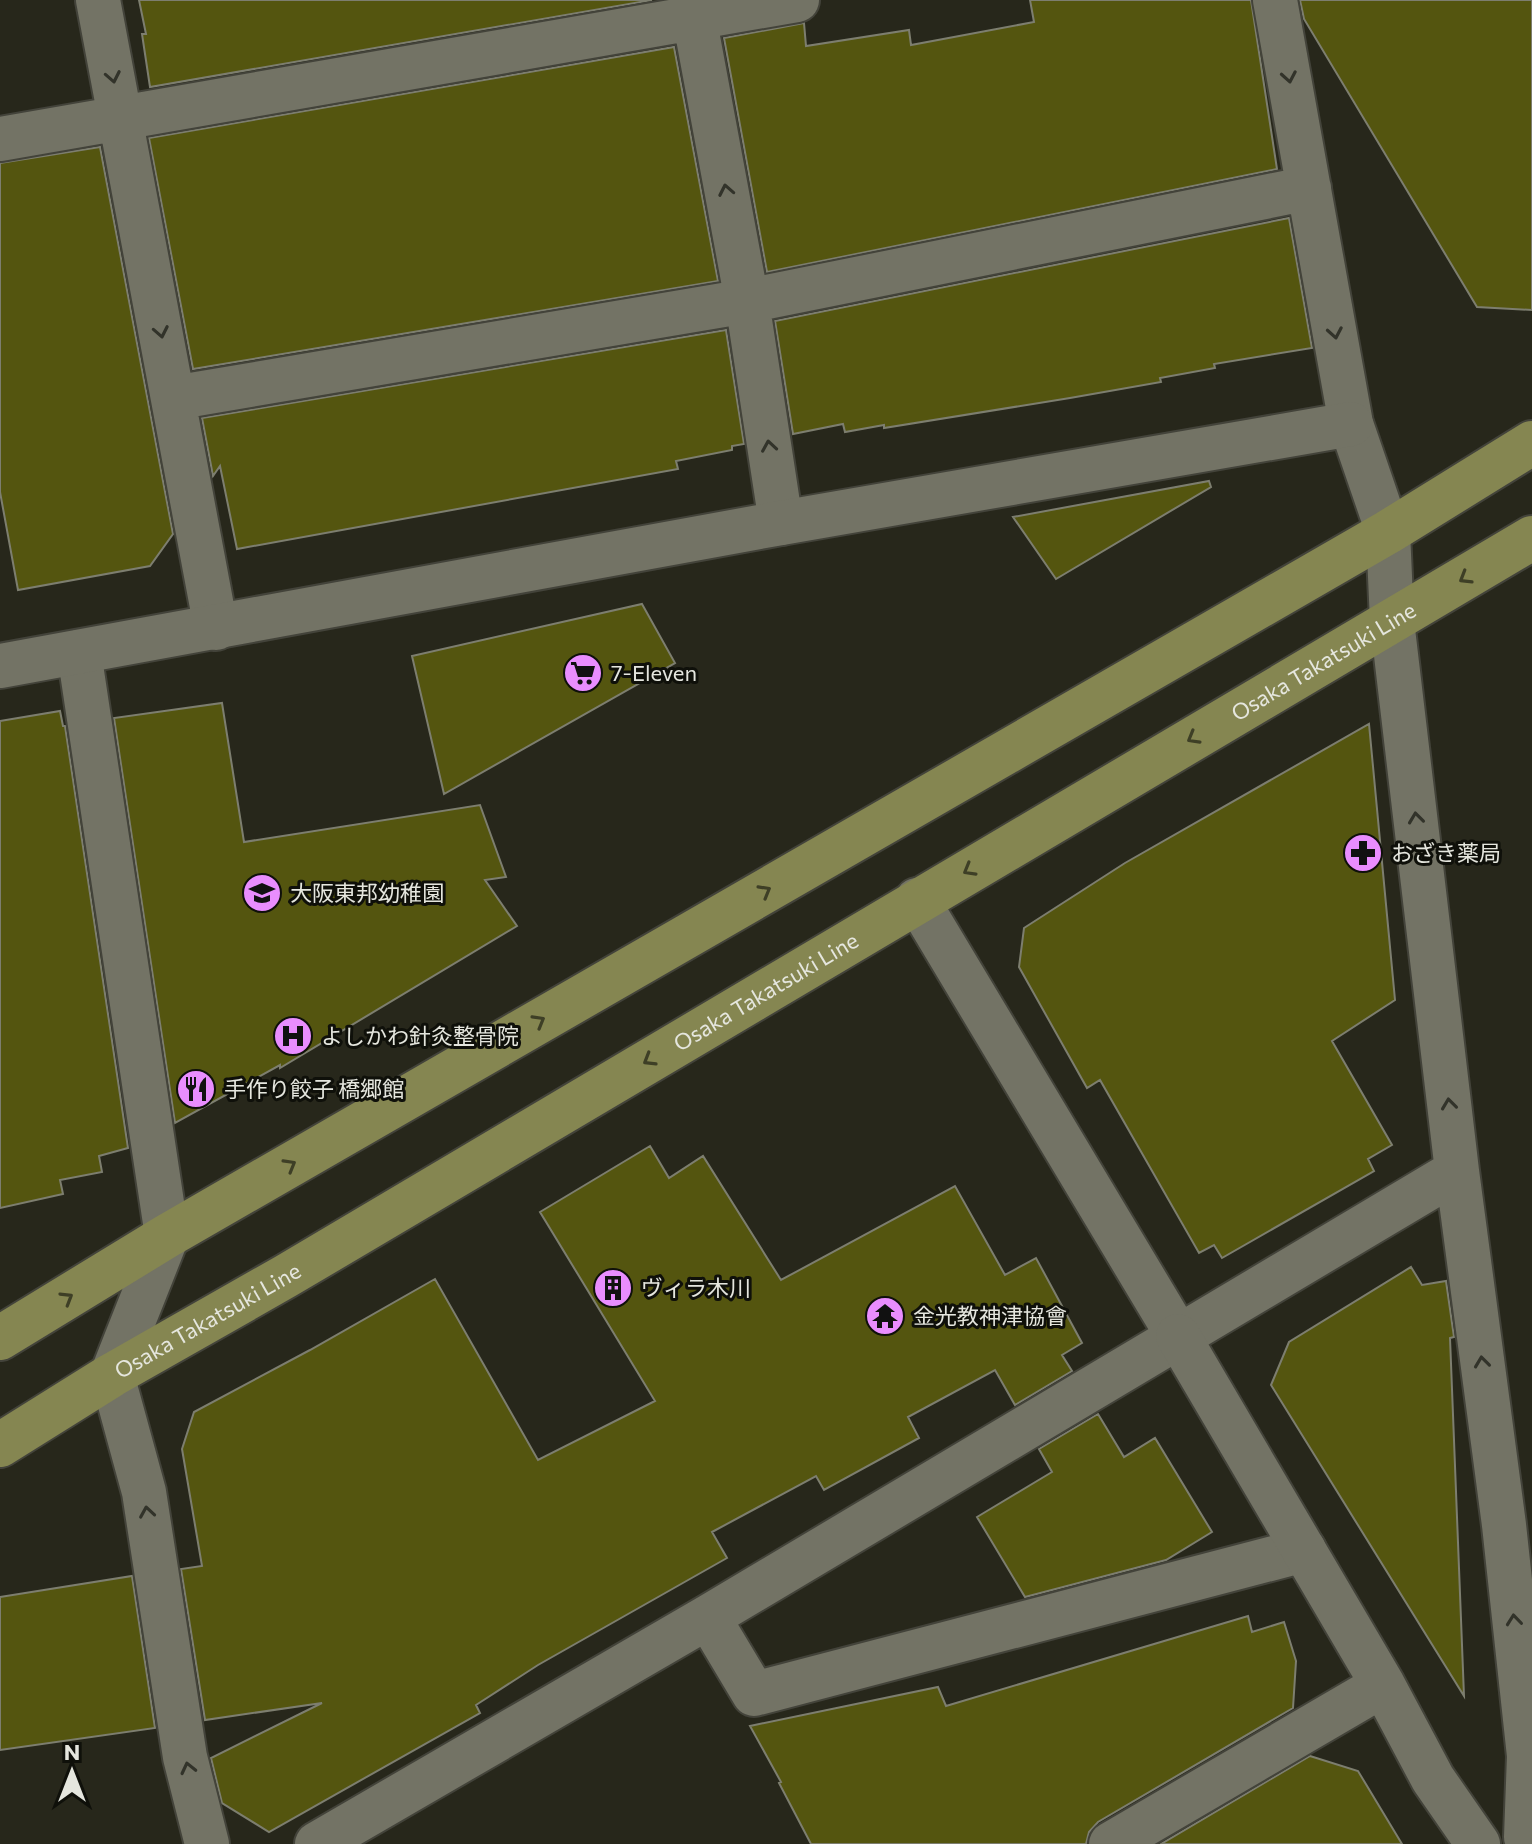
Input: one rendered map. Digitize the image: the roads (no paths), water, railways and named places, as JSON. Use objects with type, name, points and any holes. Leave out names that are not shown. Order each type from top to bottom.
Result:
[{"type":"main road","points":[[0,1338],[167,1236],[1388,532],[1532,443]]},
{"type":"main road","name":"Osaka Takatsuki Line","points":[[0,1445],[112,1375],[286,1276],[1532,538]]},
{"type":"street","points":[[98,0],[216,628]]},
{"type":"street","points":[[0,139],[692,9],[797,0]]},
{"type":"street","points":[[1275,0],[1351,424],[1388,532],[1392,621],[1457,1171],[1518,1523],[1529,1756],[1527,1840]]},
{"type":"street","points":[[692,9],[747,301],[781,523]]},
{"type":"street","points":[[173,398],[747,301],[1309,188]]},
{"type":"street","points":[[0,666],[781,523],[1351,424]]},
{"type":"street","points":[[79,652],[167,1236],[112,1375],[144,1492],[185,1757],[207,1844]]},
{"type":"street","points":[[917,900],[1304,1550],[1383,1685],[1433,1779],[1478,1844]]},
{"type":"street","points":[[317,1844],[708,1617],[1457,1171]]},
{"type":"street","points":[[708,1617],[754,1694],[1304,1550]]},
{"type":"street","points":[[1111,1844],[1383,1685]]},
{"type":"place","name":"7-Eleven","points":[[583,673]]},
{"type":"place","name":"おざき薬局","points":[[1363,853]]},
{"type":"place","name":"大阪東邦幼稚園","points":[[262,893]]},
{"type":"place","name":"よしかわ針灸整骨院","points":[[293,1036]]},
{"type":"place","name":"手作り餃子 橋郷館","points":[[196,1089]]},
{"type":"place","name":"ヴィラ木川","points":[[613,1288]]},
{"type":"place","name":"金光教神津協會","points":[[885,1316]]}]
